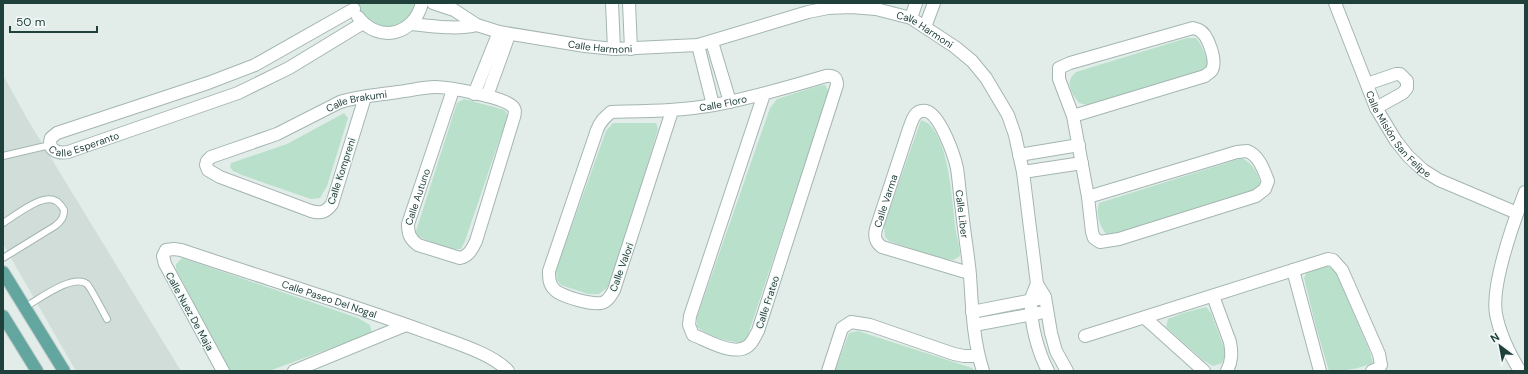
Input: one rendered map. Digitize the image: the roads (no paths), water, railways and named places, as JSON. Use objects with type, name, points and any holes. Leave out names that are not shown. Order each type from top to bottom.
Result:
[{"type":"main road","points":[[3,272],[64,371]]},
{"type":"main road","points":[[3,316],[37,371]]},
{"type":"street","points":[[354,6],[362,24],[374,31],[387,34],[400,31],[412,24],[419,13],[422,3]]},
{"type":"street","name":"Calle Harmoni","points":[[433,3],[454,10],[477,25],[504,34],[614,49],[698,45],[808,12],[851,6],[876,9],[911,18],[925,26],[972,61],[986,78],[1008,115],[1023,172],[1037,284],[1045,297],[1050,333],[1056,351],[1067,371]]},
{"type":"street","points":[[612,3],[614,49]]},
{"type":"street","points":[[629,3],[631,49]]},
{"type":"street","points":[[911,18],[916,3]]},
{"type":"street","points":[[925,26],[934,3]]},
{"type":"street","name":"Calle Misión San Felipe","points":[[1335,3],[1368,84],[1376,108],[1396,141],[1422,170],[1438,180],[1517,213]]},
{"type":"street","name":"Calle Esperanto","points":[[354,6],[255,65],[208,83],[57,133],[51,138],[50,145],[54,151],[62,154],[202,106],[257,84],[289,68],[362,24]]},
{"type":"street","name":"Calle Harmoni","points":[[412,24],[454,28],[477,25]]},
{"type":"street","points":[[1073,116],[1205,76],[1212,70],[1214,60],[1206,36],[1200,30],[1193,28],[1063,65],[1059,68],[1059,79],[1073,116],[1079,145],[1094,238],[1100,242],[1109,242],[1256,196],[1265,188],[1268,181],[1259,161],[1247,151],[1237,152],[1088,197]]},
{"type":"street","points":[[474,94],[504,34]]},
{"type":"street","points":[[487,96],[504,34]]},
{"type":"street","points":[[712,42],[730,102]]},
{"type":"street","points":[[698,45],[713,105]]},
{"type":"street","points":[[1368,84],[1396,74],[1400,74],[1407,81],[1404,94],[1376,108]]},
{"type":"street","name":"Calle Floro","points":[[611,112],[672,111],[713,105],[764,94],[831,75]]},
{"type":"street","name":"Calle Frateo","points":[[764,94],[690,316],[689,325],[693,335],[726,349],[735,351],[748,347],[758,331],[837,86],[837,80],[831,75]]},
{"type":"street","name":"Calle Brakumi","points":[[206,165],[207,161],[211,157],[218,154],[277,134],[340,102],[365,97],[433,87],[487,96],[512,105],[515,112]]},
{"type":"street","name":"Calle Autuno","points":[[453,90],[408,224],[410,237],[412,241],[418,245],[460,258],[468,254],[476,241],[515,112]]},
{"type":"street","name":"Calle Kompreni","points":[[206,165],[208,170],[220,177],[311,211],[320,213],[324,212],[332,204],[365,97]]},
{"type":"street","name":"Calle Valori","points":[[611,112],[604,117],[597,130],[549,271],[549,280],[552,288],[558,294],[596,304],[603,303],[609,298],[614,290],[672,111]]},
{"type":"street","name":"Calle Varma","points":[[936,120],[929,112],[922,111],[913,117],[876,229],[875,239],[882,246],[970,273]]},
{"type":"street","points":[[104,117],[112,137]]},
{"type":"street","name":"Calle Liber","points":[[936,120],[948,142],[957,168],[970,273],[972,312],[978,356],[983,371]]},
{"type":"street","points":[[1019,155],[1079,145]]},
{"type":"street","points":[[1023,172],[1082,163]]},
{"type":"street","points":[[1520,371],[1504,341],[1496,313],[1496,288],[1517,213],[1525,192]]},
{"type":"street","name":"Calle Paseo Del Nogal","points":[[166,250],[181,250],[406,324],[490,358],[503,369]]},
{"type":"street","name":"Calle Nuez De Maja","points":[[166,250],[163,256],[165,264],[224,371]]},
{"type":"street","points":[[1085,336],[1328,259],[1333,260],[1339,266],[1379,354],[1381,365],[1379,368],[1372,371]]},
{"type":"street","points":[[1293,270],[1320,371]]},
{"type":"street","points":[[1037,284],[1030,300],[1035,337],[1048,371]]},
{"type":"street","points":[[1213,296],[1231,350],[1230,364],[1227,371]]},
{"type":"street","points":[[972,312],[1045,297]]},
{"type":"street","points":[[974,325],[1046,311]]},
{"type":"street","points":[[1145,318],[1204,371]]},
{"type":"street","points":[[828,371],[842,328],[851,322],[870,325],[954,354],[978,356]]},
{"type":"street","points":[[294,371],[406,324]]},
{"type":"street","points":[[490,358],[491,371]]},
{"type":"lane","points":[[3,156],[50,145]]},
{"type":"lane","points":[[3,223],[29,206],[44,199],[56,201],[64,210],[62,221],[3,258]]},
{"type":"lane","points":[[25,308],[65,284],[72,281],[80,281],[87,284],[107,319]]}]
